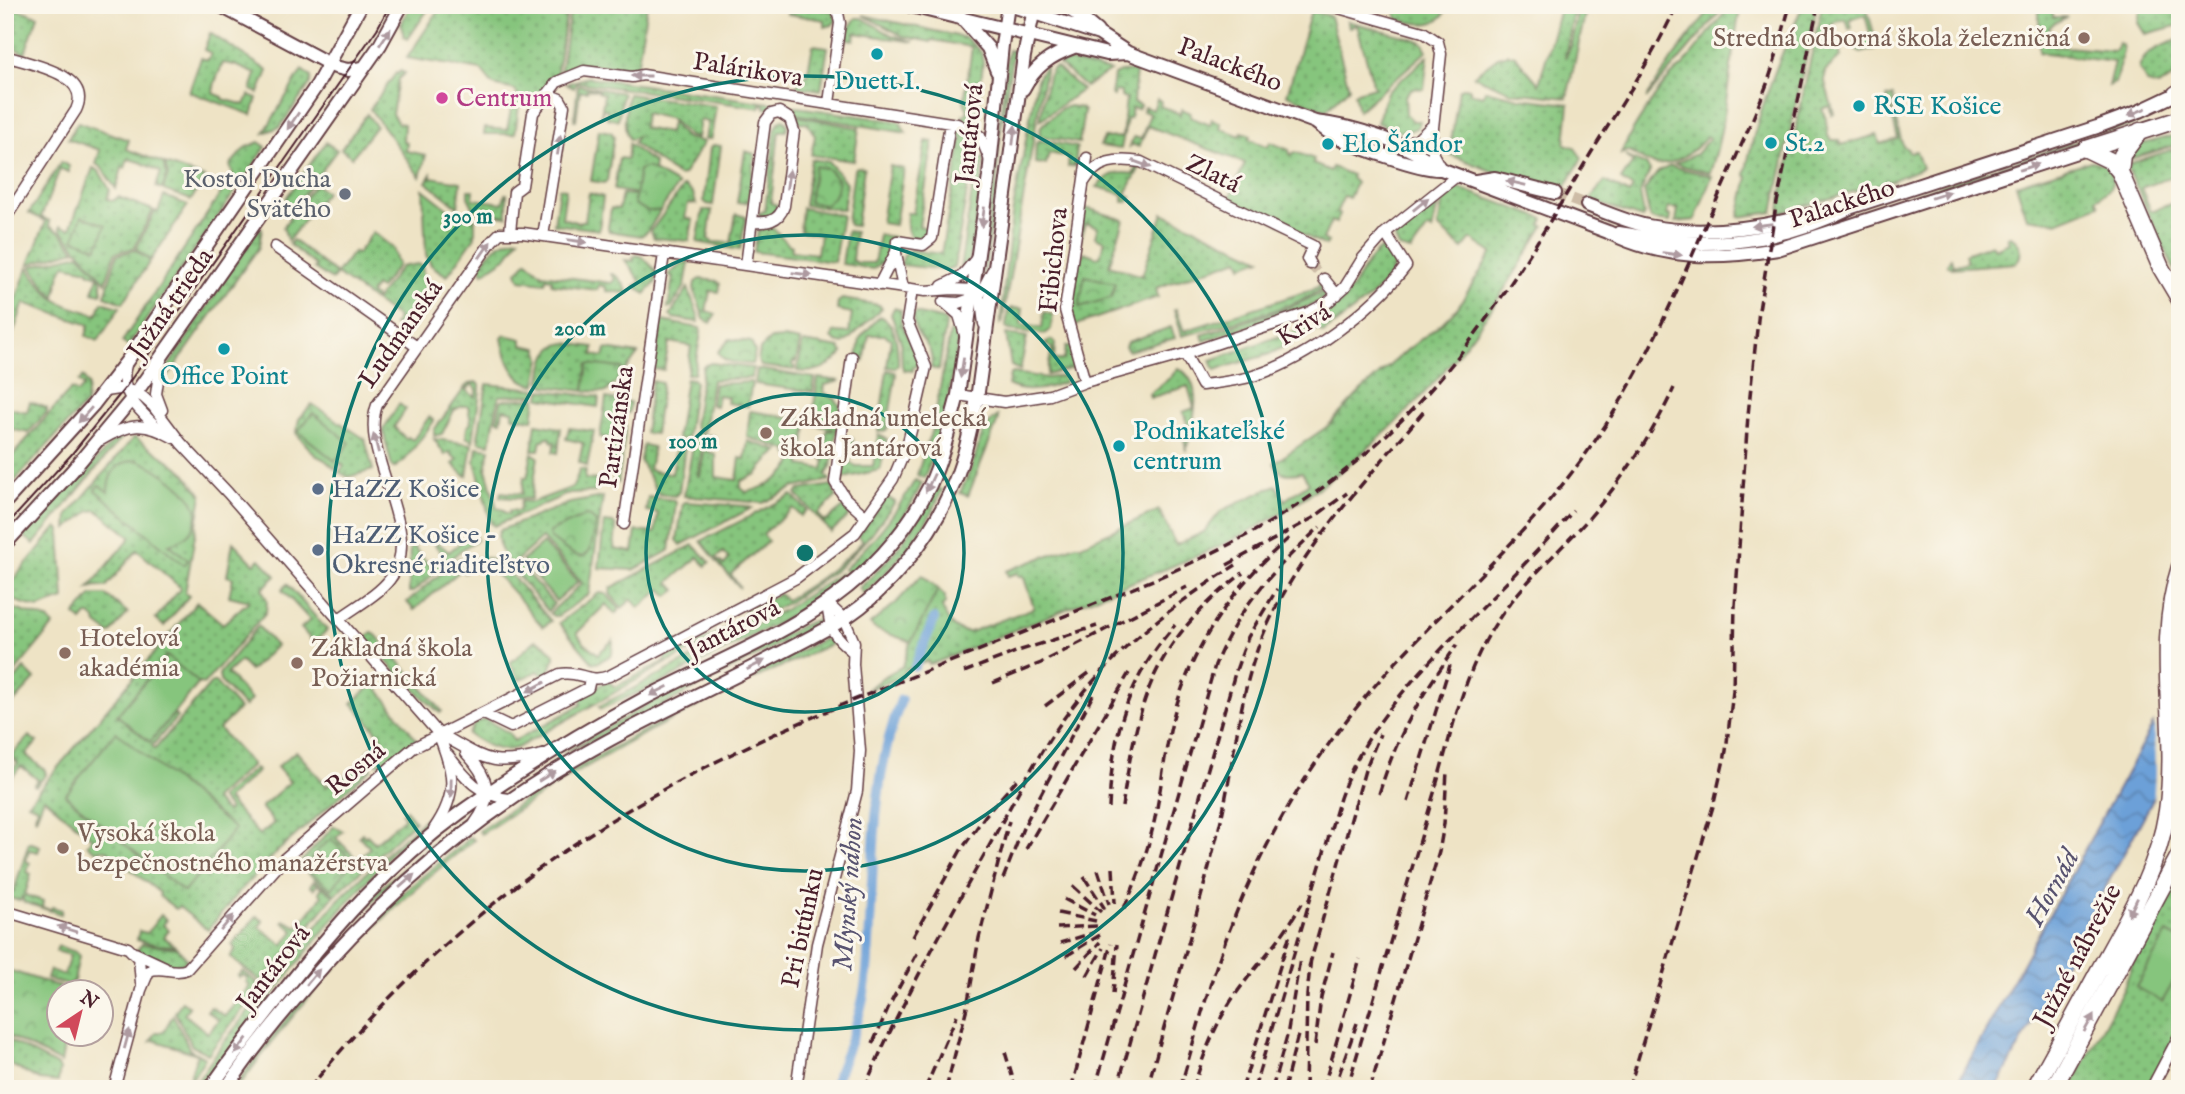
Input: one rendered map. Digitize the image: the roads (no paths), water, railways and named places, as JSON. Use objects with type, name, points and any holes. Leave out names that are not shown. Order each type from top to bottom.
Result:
[{"type":"main road","points":[[2086,149],[2180,119]]},
{"type":"main road","points":[[2120,172],[2122,155],[2140,131]]},
{"type":"main road","points":[[2086,149],[2111,161],[2120,172],[2157,258],[2180,300]]},
{"type":"main road","name":"Južné nábrežie","points":[[2034,1089],[2128,918],[2149,874],[2159,844],[2167,810],[2169,782],[2166,656],[2173,589],[2180,566]]},
{"type":"main road","name":"Južné nábrežie","points":[[2053,1089],[2180,854]]},
{"type":"main road","points":[[2062,1072],[2062,1089]]},
{"type":"street","points":[[219,5],[332,65],[348,70],[363,68]]},
{"type":"street","name":"Južná trieda","points":[[5,502],[105,391],[127,361],[332,65],[361,5]]},
{"type":"street","name":"Južná trieda","points":[[5,544],[95,444],[131,394],[161,359],[390,30],[402,5]]},
{"type":"street","points":[[829,103],[839,34],[839,17],[834,5]]},
{"type":"street","points":[[907,5],[988,24],[1019,16]]},
{"type":"street","points":[[1062,5],[1100,34]]},
{"type":"street","points":[[1328,5],[1423,32],[1438,42],[1441,54],[1432,127],[1433,153],[1441,169]]},
{"type":"street","name":"Palackého","points":[[1019,16],[1051,20],[1100,34],[1128,53],[1315,122],[1339,125],[1395,145],[1424,156],[1441,169]]},
{"type":"street","name":"Palackého","points":[[1019,16],[1047,40],[1107,54],[1128,53]]},
{"type":"street","name":"Jantárová","points":[[210,1089],[344,916],[428,838],[487,794],[548,754],[648,697],[789,626],[827,603],[853,584],[895,540],[931,483],[958,395],[975,295],[1002,45],[1019,16]]},
{"type":"street","name":"Jantárová","points":[[226,1089],[288,1007],[358,928],[394,892],[470,828],[510,799],[586,754],[844,619],[867,602],[909,558],[951,492],[977,399],[1025,49],[1019,16]]},
{"type":"street","points":[[961,17],[988,48],[998,76]]},
{"type":"street","points":[[1018,99],[1029,78],[1040,65],[1056,53],[1074,47]]},
{"type":"street","points":[[5,56],[69,79],[80,96],[76,110],[5,219]]},
{"type":"street","points":[[332,65],[341,89],[339,103]]},
{"type":"street","name":"Palárikova","points":[[510,232],[514,192],[522,186],[531,120],[536,107],[557,82],[576,73],[594,71],[632,77],[643,75],[950,123],[979,136],[990,162]]},
{"type":"street","name":"Palackého","points":[[1587,205],[1637,223],[1688,230],[1764,225],[1853,206],[2097,127],[2178,93]]},
{"type":"street","points":[[543,236],[565,106],[561,99],[547,94]]},
{"type":"street","name":"Palárikova","points":[[746,265],[765,122],[771,114],[779,113],[790,119],[794,131],[783,209],[775,219],[762,223],[752,222]]},
{"type":"street","name":"Palackého","points":[[1315,122],[1334,135],[1422,168],[1441,169],[1631,243],[1677,255],[1736,255],[1778,249],[2086,149]]},
{"type":"street","points":[[879,285],[896,252],[897,242],[923,245],[932,238],[950,123]]},
{"type":"street","points":[[1395,145],[1418,139],[1432,127]]},
{"type":"street","name":"Fibichova","points":[[1085,382],[1068,327],[1065,307],[1087,158]]},
{"type":"street","name":"Zlatá","points":[[1084,182],[1092,171],[1108,162],[1121,159],[1141,162],[1313,246],[1308,261]]},
{"type":"street","name":"Krivá","points":[[958,395],[1004,402],[1050,395],[1299,317],[1337,295],[1385,233],[1458,175]]},
{"type":"street","name":"Palackého","points":[[1476,181],[1495,178],[1555,194]]},
{"type":"street","name":"Palackého","points":[[1608,232],[1677,242],[1738,242],[1777,235],[1837,215],[1853,206]]},
{"type":"street","points":[[510,232],[908,289],[953,289],[975,295]]},
{"type":"street","name":"Ludmanská","points":[[339,619],[390,580],[400,558],[399,533],[374,435],[374,415],[379,401],[492,241],[500,233],[510,232]]},
{"type":"street","name":"Krivá","points":[[1185,354],[1202,385],[1252,377],[1295,358],[1368,307],[1385,292],[1406,265],[1385,233]]},
{"type":"street","points":[[275,247],[417,347]]},
{"type":"street","points":[[484,714],[511,727],[588,688],[590,679],[609,676],[796,578],[841,546],[893,479],[907,446],[925,373],[925,361],[907,321],[908,289],[896,252]]},
{"type":"street","name":"Partizánska","points":[[624,524],[664,254]]},
{"type":"street","points":[[925,291],[957,280],[978,257]]},
{"type":"street","points":[[943,302],[959,303],[975,295],[997,259]]},
{"type":"street","name":"Krivá","points":[[1324,279],[1337,295]]},
{"type":"street","points":[[925,291],[959,315],[966,342]]},
{"type":"street","points":[[975,295],[986,341]]},
{"type":"street","points":[[852,357],[835,482],[845,498],[866,517]]},
{"type":"street","points":[[161,359],[156,385],[157,401],[179,441]]},
{"type":"street","points":[[127,361],[124,370],[131,394],[160,429],[179,441]]},
{"type":"street","points":[[105,391],[131,394],[153,406],[179,441],[439,733],[481,757],[495,761],[521,760],[548,754]]},
{"type":"street","points":[[95,444],[129,426],[160,429]]},
{"type":"street","points":[[827,603],[844,619]]},
{"type":"street","points":[[827,603],[830,627],[853,652]]},
{"type":"street","name":"Pri bitúnku","points":[[796,1089],[817,944],[857,791],[859,770],[852,634],[844,619]]},
{"type":"street","name":"Rosná","points":[[141,990],[146,975],[152,969],[176,971],[192,963],[258,887],[294,851],[413,748],[559,674],[575,674],[590,679]]},
{"type":"street","points":[[428,838],[450,802],[452,782],[439,733]]},
{"type":"street","points":[[457,743],[482,771],[487,794],[483,812],[470,828]]},
{"type":"street","points":[[446,752],[469,781],[487,794],[510,799]]},
{"type":"street","points":[[5,911],[132,950],[176,971]]},
{"type":"street","points":[[114,1089],[141,990],[141,968],[132,950]]},
{"type":"street","points":[[2151,1089],[2180,1034]]},
{"type":"water","points":[[2180,675],[2180,750],[1996,1089],[1954,1089]]},
{"type":"waterway","name":"Mlynský náhon","points":[[915,666],[934,619]]},
{"type":"waterway","name":"Mlynský náhon","points":[[832,1089],[854,1031],[865,986],[878,799],[890,732],[901,700]]},
{"type":"tunnel","points":[[1555,193],[1587,205]]},
{"type":"tunnel","points":[[1310,264],[1324,279]]},
{"type":"tram line","points":[[5,527],[71,455],[125,388],[377,29],[390,5]]},
{"type":"railway","points":[[309,1089],[393,994],[487,909],[537,871],[643,801],[735,752],[811,718],[1127,591],[1208,555],[1285,513],[1322,488],[1406,416],[1474,335],[1534,248],[1658,43],[1677,5]]},
{"type":"railway","points":[[1180,1089],[1223,946],[1243,896],[1271,837],[1304,781],[1341,728],[1389,670],[1537,515],[1590,448],[1623,397],[1677,291],[1759,103],[1790,5]]},
{"type":"railway","points":[[1629,1089],[1714,803],[1726,751],[1733,691],[1735,606],[1748,415],[1759,310],[1775,212],[1818,5]]},
{"type":"railway","points":[[1347,1089],[1455,719],[1477,657],[1496,622],[1518,593],[1594,513],[1620,479],[1644,444],[1674,388]]},
{"type":"railway","points":[[1147,1089],[1220,824],[1244,697],[1258,648],[1300,566],[1339,513],[1424,411]]},
{"type":"railway","points":[[1227,565],[1313,518],[1347,493]]},
{"type":"railway","points":[[1254,1089],[1340,798],[1360,754],[1385,714],[1415,678],[1573,511]]},
{"type":"railway","points":[[1095,1089],[1215,665],[1235,624],[1259,590],[1320,527]]},
{"type":"railway","points":[[1124,908],[1149,841],[1174,714],[1192,664],[1204,640],[1233,596],[1250,575],[1289,538]]},
{"type":"railway","points":[[864,1089],[892,1027],[939,937],[1052,735],[1100,674],[1131,643],[1182,602],[1236,565]]},
{"type":"railway","points":[[1122,807],[1135,734],[1154,676],[1188,624],[1243,573]]},
{"type":"railway","points":[[993,683],[1041,663],[1187,587]]},
{"type":"railway","points":[[1117,1089],[1235,673],[1248,637],[1277,589]]},
{"type":"railway","points":[[1109,808],[1114,756],[1125,710],[1144,667],[1175,625]]},
{"type":"railway","points":[[964,672],[1021,650],[1097,626]]},
{"type":"railway","points":[[1379,794],[1402,733],[1457,645]]},
{"type":"railway","points":[[1408,802],[1450,665]]},
{"type":"railway","points":[[1045,706],[1093,670]]},
{"type":"railway","points":[[1026,849],[1129,673]]},
{"type":"railway","points":[[1003,879],[1023,828],[1095,691]]},
{"type":"railway","points":[[1309,967],[1365,770],[1380,734]]},
{"type":"railway","points":[[1370,1089],[1439,852],[1444,824],[1447,771]]},
{"type":"railway","points":[[913,937],[961,850],[985,816],[1019,777]]},
{"type":"railway","points":[[946,1089],[967,1007],[979,938],[1009,821]]},
{"type":"railway","points":[[1113,868],[1115,903]]},
{"type":"railway","points":[[1098,870],[1109,904]]},
{"type":"railway","points":[[1084,877],[1105,909]]},
{"type":"railway","points":[[1073,886],[1101,912]]},
{"type":"railway","points":[[1064,899],[1095,915]]},
{"type":"railway","points":[[1193,1089],[1221,1017],[1302,903]]},
{"type":"railway","points":[[1058,913],[1096,921]]},
{"type":"railway","points":[[1057,928],[1097,926]]},
{"type":"railway","points":[[1060,943],[1093,933]]},
{"type":"railway","points":[[1242,1089],[1290,934]]},
{"type":"railway","points":[[1066,956],[1100,935]]},
{"type":"railway","points":[[1076,968],[1100,942]]},
{"type":"railway","points":[[1071,1089],[1111,944]]},
{"type":"railway","points":[[1113,994],[1117,944]]},
{"type":"railway","points":[[1087,976],[1103,948]]},
{"type":"railway","points":[[873,1043],[919,950]]},
{"type":"railway","points":[[1315,1045],[1321,997],[1333,952]]},
{"type":"railway","points":[[1305,1089],[1307,995],[1311,957]]},
{"type":"railway","points":[[1272,1089],[1287,1036],[1300,959]]},
{"type":"railway","points":[[1323,1089],[1360,959]]},
{"type":"railway","points":[[925,1089],[957,1015]]},
{"type":"railway","points":[[1334,1089],[1357,1023]]},
{"type":"railway","points":[[1284,1089],[1299,1031]]},
{"type":"railway","points":[[1005,1052],[1016,1089]]},
{"type":"place","name":"Stredná odborná škola železničná","points":[[2084,38]]},
{"type":"place","name":"Duett I.","points":[[877,54]]},
{"type":"place","name":"Centrum","points":[[442,98]]},
{"type":"place","name":"RSE Košice","points":[[1859,106]]},
{"type":"place","name":"St.2","points":[[1771,143]]},
{"type":"place","name":"Elo Šándor","points":[[1328,144]]},
{"type":"place","name":"Kostol Ducha Svätého","points":[[345,194]]},
{"type":"place","name":"Office Point","points":[[224,349]]},
{"type":"place","name":"Základná umelecká škola Jantárová","points":[[766,433]]},
{"type":"place","name":"Podnikateľské centrum","points":[[1119,446]]},
{"type":"place","name":"HaZZ Košice","points":[[318,489]]},
{"type":"place","name":"HaZZ Košice - Okresné riaditeľstvo","points":[[318,550]]},
{"type":"place","name":"Hotelová akadémia","points":[[65,653]]},
{"type":"place","name":"Základná škola Požiarnická","points":[[297,663]]},
{"type":"place","name":"Vysoká škola bezpečnostného manažérstva","points":[[63,848]]},
{"type":"water label","name":"Hornád","points":[[2053,888]]}]
